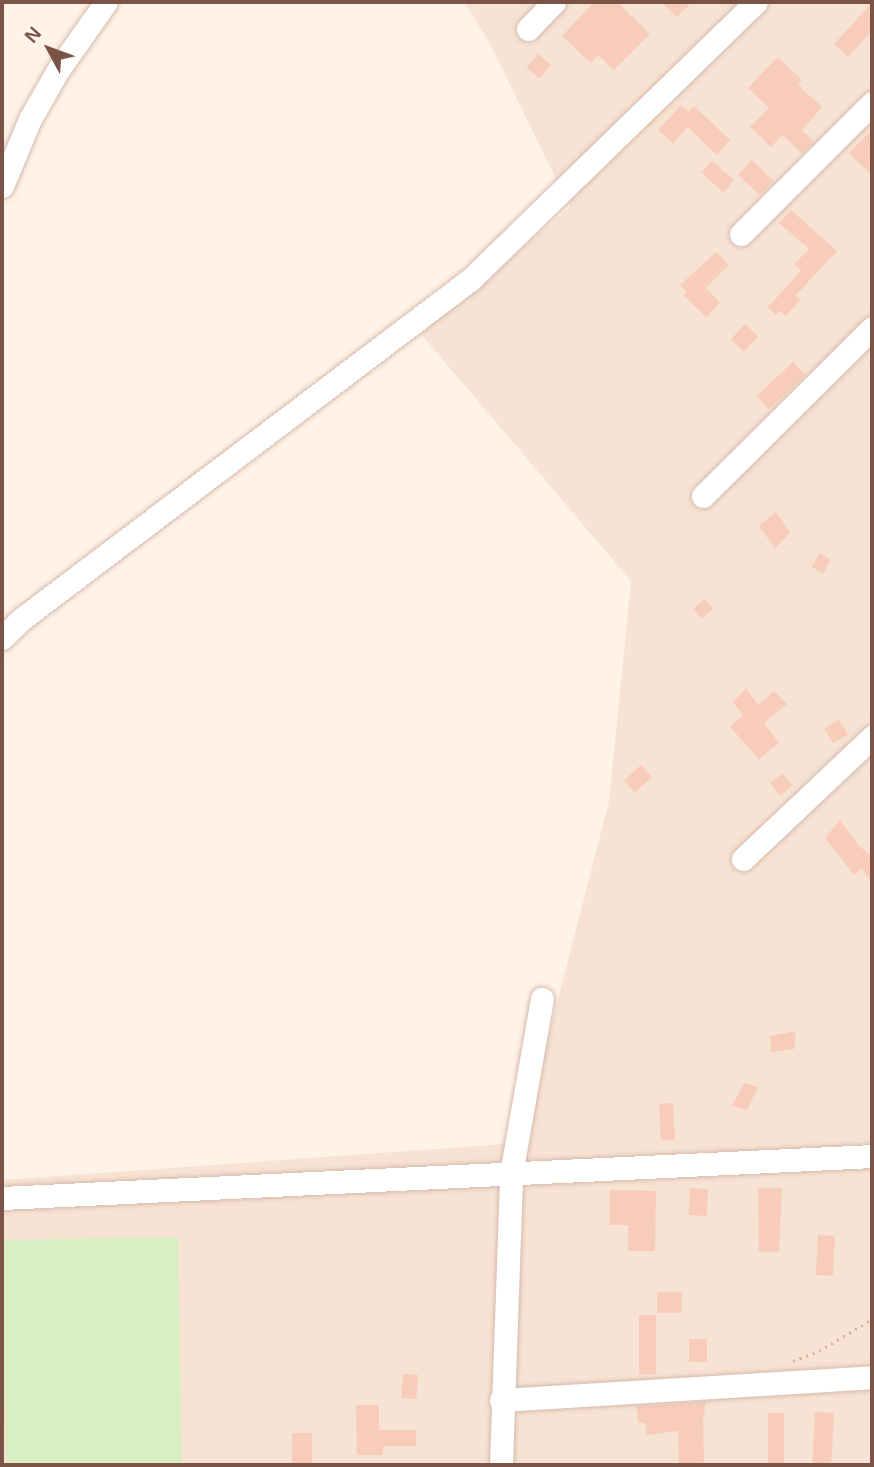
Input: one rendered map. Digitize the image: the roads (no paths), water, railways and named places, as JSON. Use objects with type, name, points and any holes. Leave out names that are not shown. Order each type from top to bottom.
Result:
[{"type":"street","points":[[2,186],[30,119],[51,82],[106,2]]},
{"type":"street","points":[[528,29],[554,2]]},
{"type":"street","points":[[2,638],[23,618],[471,279],[756,2]]},
{"type":"street","points":[[741,234],[872,103]]},
{"type":"street","points":[[703,496],[872,328]]},
{"type":"street","points":[[743,859],[872,737]]},
{"type":"street","points":[[501,1465],[501,1401],[511,1174],[542,999]]},
{"type":"street","points":[[2,1198],[872,1156]]},
{"type":"street","points":[[501,1401],[872,1377]]}]
